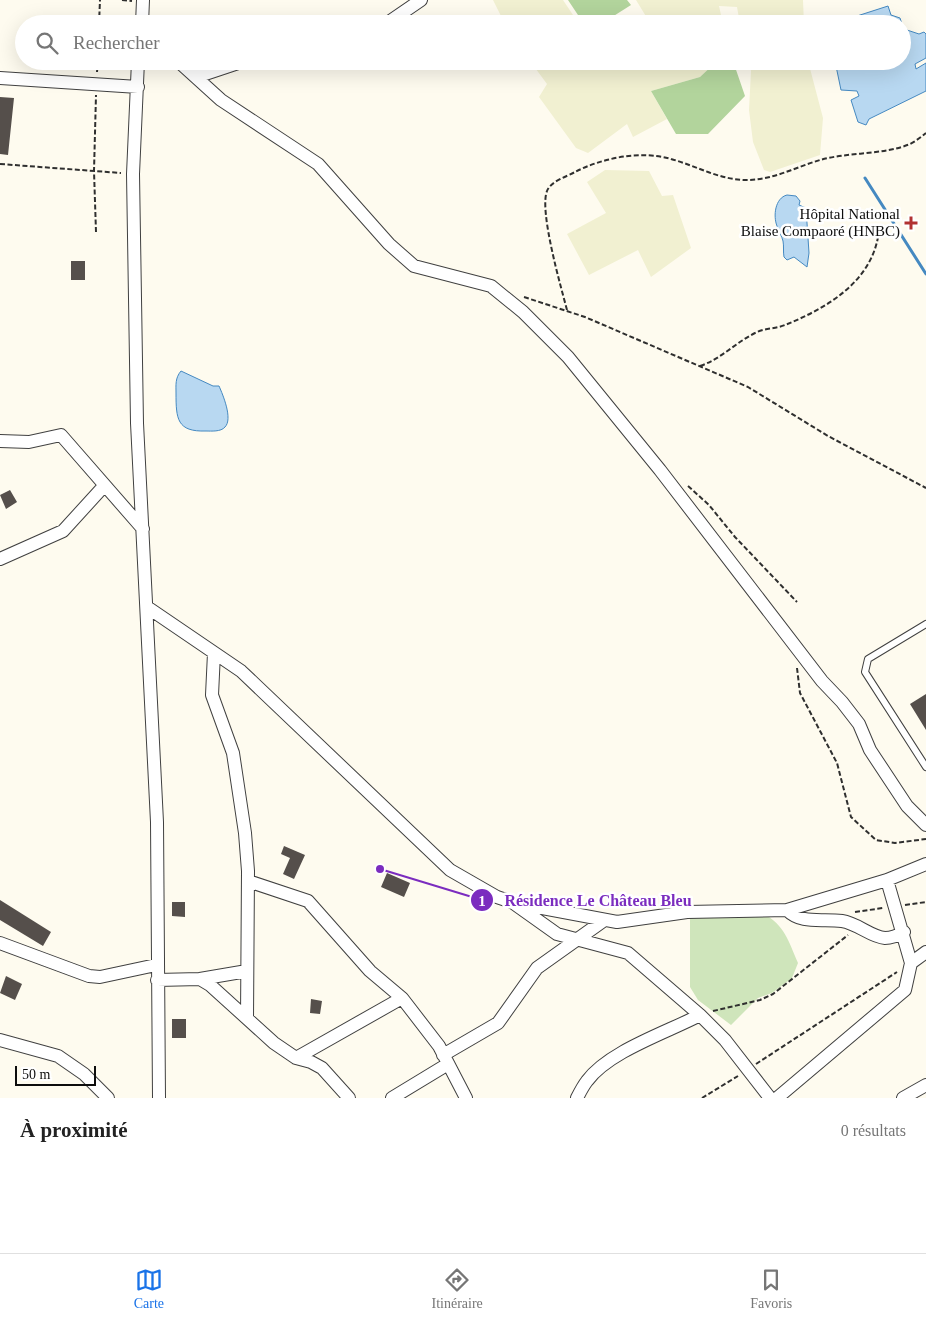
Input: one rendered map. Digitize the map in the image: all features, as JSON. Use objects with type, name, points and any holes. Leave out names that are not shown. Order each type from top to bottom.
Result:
[{"type":"street","points":[[142,15],[143,0]]},
{"type":"street","points":[[399,15],[421,0]]},
{"type":"street","points":[[138,70],[133,174],[137,423],[157,822],[156,965],[158,1098]]},
{"type":"street","points":[[188,70],[221,100],[259,127],[318,164],[389,244],[414,266],[491,286],[523,312],[568,357],[660,470],[822,681],[859,724],[870,750],[898,793],[907,806],[926,825]]},
{"type":"street","points":[[196,77],[217,70]]},
{"type":"street","points":[[0,78],[138,87]]},
{"type":"street","points":[[0,441],[29,442],[61,435],[143,529]]},
{"type":"street","points":[[0,559],[63,531],[104,486]]},
{"type":"street","points":[[147,607],[241,671],[450,870],[497,898],[603,921],[617,922],[687,912],[787,910],[887,880],[926,864]]},
{"type":"street","points":[[214,652],[212,695],[233,753],[244,833],[248,881],[247,1018]]},
{"type":"street","points":[[776,1098],[905,990],[911,962],[904,932],[887,880]]},
{"type":"street","points":[[248,881],[308,901],[370,971],[402,998],[446,1059],[466,1098]]},
{"type":"street","points":[[512,902],[557,934],[628,953],[700,1014],[748,1069],[759,1092],[770,1098]]},
{"type":"street","points":[[787,910],[801,919],[842,921],[859,926],[883,938],[895,937],[904,932]]},
{"type":"street","points":[[392,1098],[498,1023],[537,968],[603,921]]},
{"type":"street","points":[[0,943],[89,976],[100,977],[156,965]]},
{"type":"street","points":[[911,962],[926,952]]},
{"type":"street","points":[[157,980],[200,978],[247,971]]},
{"type":"street","points":[[200,978],[274,1043],[296,1058],[311,1062],[322,1068],[349,1098]]},
{"type":"street","points":[[296,1058],[402,998]]},
{"type":"street","points":[[577,1098],[587,1080],[606,1064],[700,1014]]},
{"type":"street","points":[[0,1040],[58,1056],[84,1074],[108,1098]]},
{"type":"street","points":[[903,1098],[926,1085]]},
{"type":"lane","points":[[926,624],[868,659],[865,666],[866,672],[926,767]]},
{"type":"path","points":[[99,15],[100,0]]},
{"type":"path","points":[[96,232],[94,171],[98,70]]},
{"type":"path","points":[[567,310],[556,271],[544,204],[547,190],[554,182],[603,160],[645,156],[670,159],[710,174],[746,180],[766,178],[820,160],[910,144],[926,133]]},
{"type":"path","points":[[0,164],[133,174]]},
{"type":"path","points":[[700,366],[718,359],[756,333],[783,326],[834,301],[868,266],[875,253],[879,230]]},
{"type":"path","points":[[517,294],[567,310],[748,387],[828,436],[926,488]]},
{"type":"path","points":[[687,485],[709,505],[735,537],[797,602]]},
{"type":"path","points":[[797,648],[800,692],[837,763],[851,817],[876,840],[895,843],[926,839]]},
{"type":"path","points":[[848,913],[926,902]]},
{"type":"path","points":[[700,1014],[760,1000],[773,994],[859,926]]},
{"type":"path","points":[[702,1098],[911,962]]},
{"type":"green space","points":[[493,0],[563,0],[573,15],[500,15]]},
{"type":"green space","points":[[568,0],[627,0],[631,5],[615,15],[578,15]]},
{"type":"green space","points":[[636,0],[803,0],[804,15],[738,15],[737,7],[719,6],[721,15],[645,15]]},
{"type":"green space","points":[[537,70],[707,70],[700,77],[651,91],[667,119],[633,137],[627,124],[588,153],[576,148],[539,97],[547,84]]},
{"type":"green space","points":[[707,70],[736,70],[745,96],[708,134],[676,134],[651,91],[700,77]]},
{"type":"green space","points":[[810,70],[823,118],[820,155],[770,172],[764,170],[753,142],[749,110],[751,71]]},
{"type":"green space","points":[[605,170],[649,171],[662,196],[673,195],[691,248],[651,277],[638,250],[589,275],[567,234],[606,213],[587,182]]},
{"type":"green space","points":[[763,913],[781,928],[798,963],[792,978],[772,993],[758,998],[731,1025],[698,1000],[690,987],[690,917]]},
{"type":"water","points":[[888,6],[891,15],[860,15]]},
{"type":"water","points":[[911,31],[919,34],[924,32],[926,34],[926,58],[915,64],[916,69],[926,63],[926,91],[869,119],[866,125],[858,122],[851,100],[859,96],[857,91],[841,90],[837,70],[911,70]]},
{"type":"water","points":[[787,195],[796,196],[800,201],[799,205],[806,208],[809,253],[807,267],[794,257],[787,260],[784,257],[783,241],[776,222],[775,213],[780,200]]},
{"type":"water","points":[[181,371],[213,386],[219,386],[228,413],[227,423],[223,429],[196,431],[189,429],[180,422],[177,410],[176,387]]},
{"type":"building","points":[[0,97],[14,98],[8,155],[0,154]]},
{"type":"building","points":[[71,261],[85,261],[85,280],[71,280]]},
{"type":"building","points":[[10,490],[17,502],[6,509],[0,495]]},
{"type":"building","points":[[926,694],[926,730],[910,704]]},
{"type":"building","points":[[284,846],[305,855],[294,879],[283,874],[290,858],[281,854]]},
{"type":"building","points":[[387,873],[410,883],[404,897],[381,887]]},
{"type":"building","points":[[0,900],[51,932],[43,946],[0,920]]},
{"type":"building","points":[[172,902],[185,902],[185,917],[172,916]]},
{"type":"building","points":[[6,976],[22,984],[15,1000],[0,993]]},
{"type":"building","points":[[311,999],[322,1001],[320,1014],[310,1013]]},
{"type":"building","points":[[172,1019],[186,1019],[186,1038],[172,1038]]},
{"type":"waterway","points":[[865,178],[926,274]]},
{"type":"place","name":"Hôpital National Blaise Compaoré (HNBC)","points":[[911,223]]},
{"type":"place","name":"Résidence Le Château Bleu","points":[[380,869]]}]
